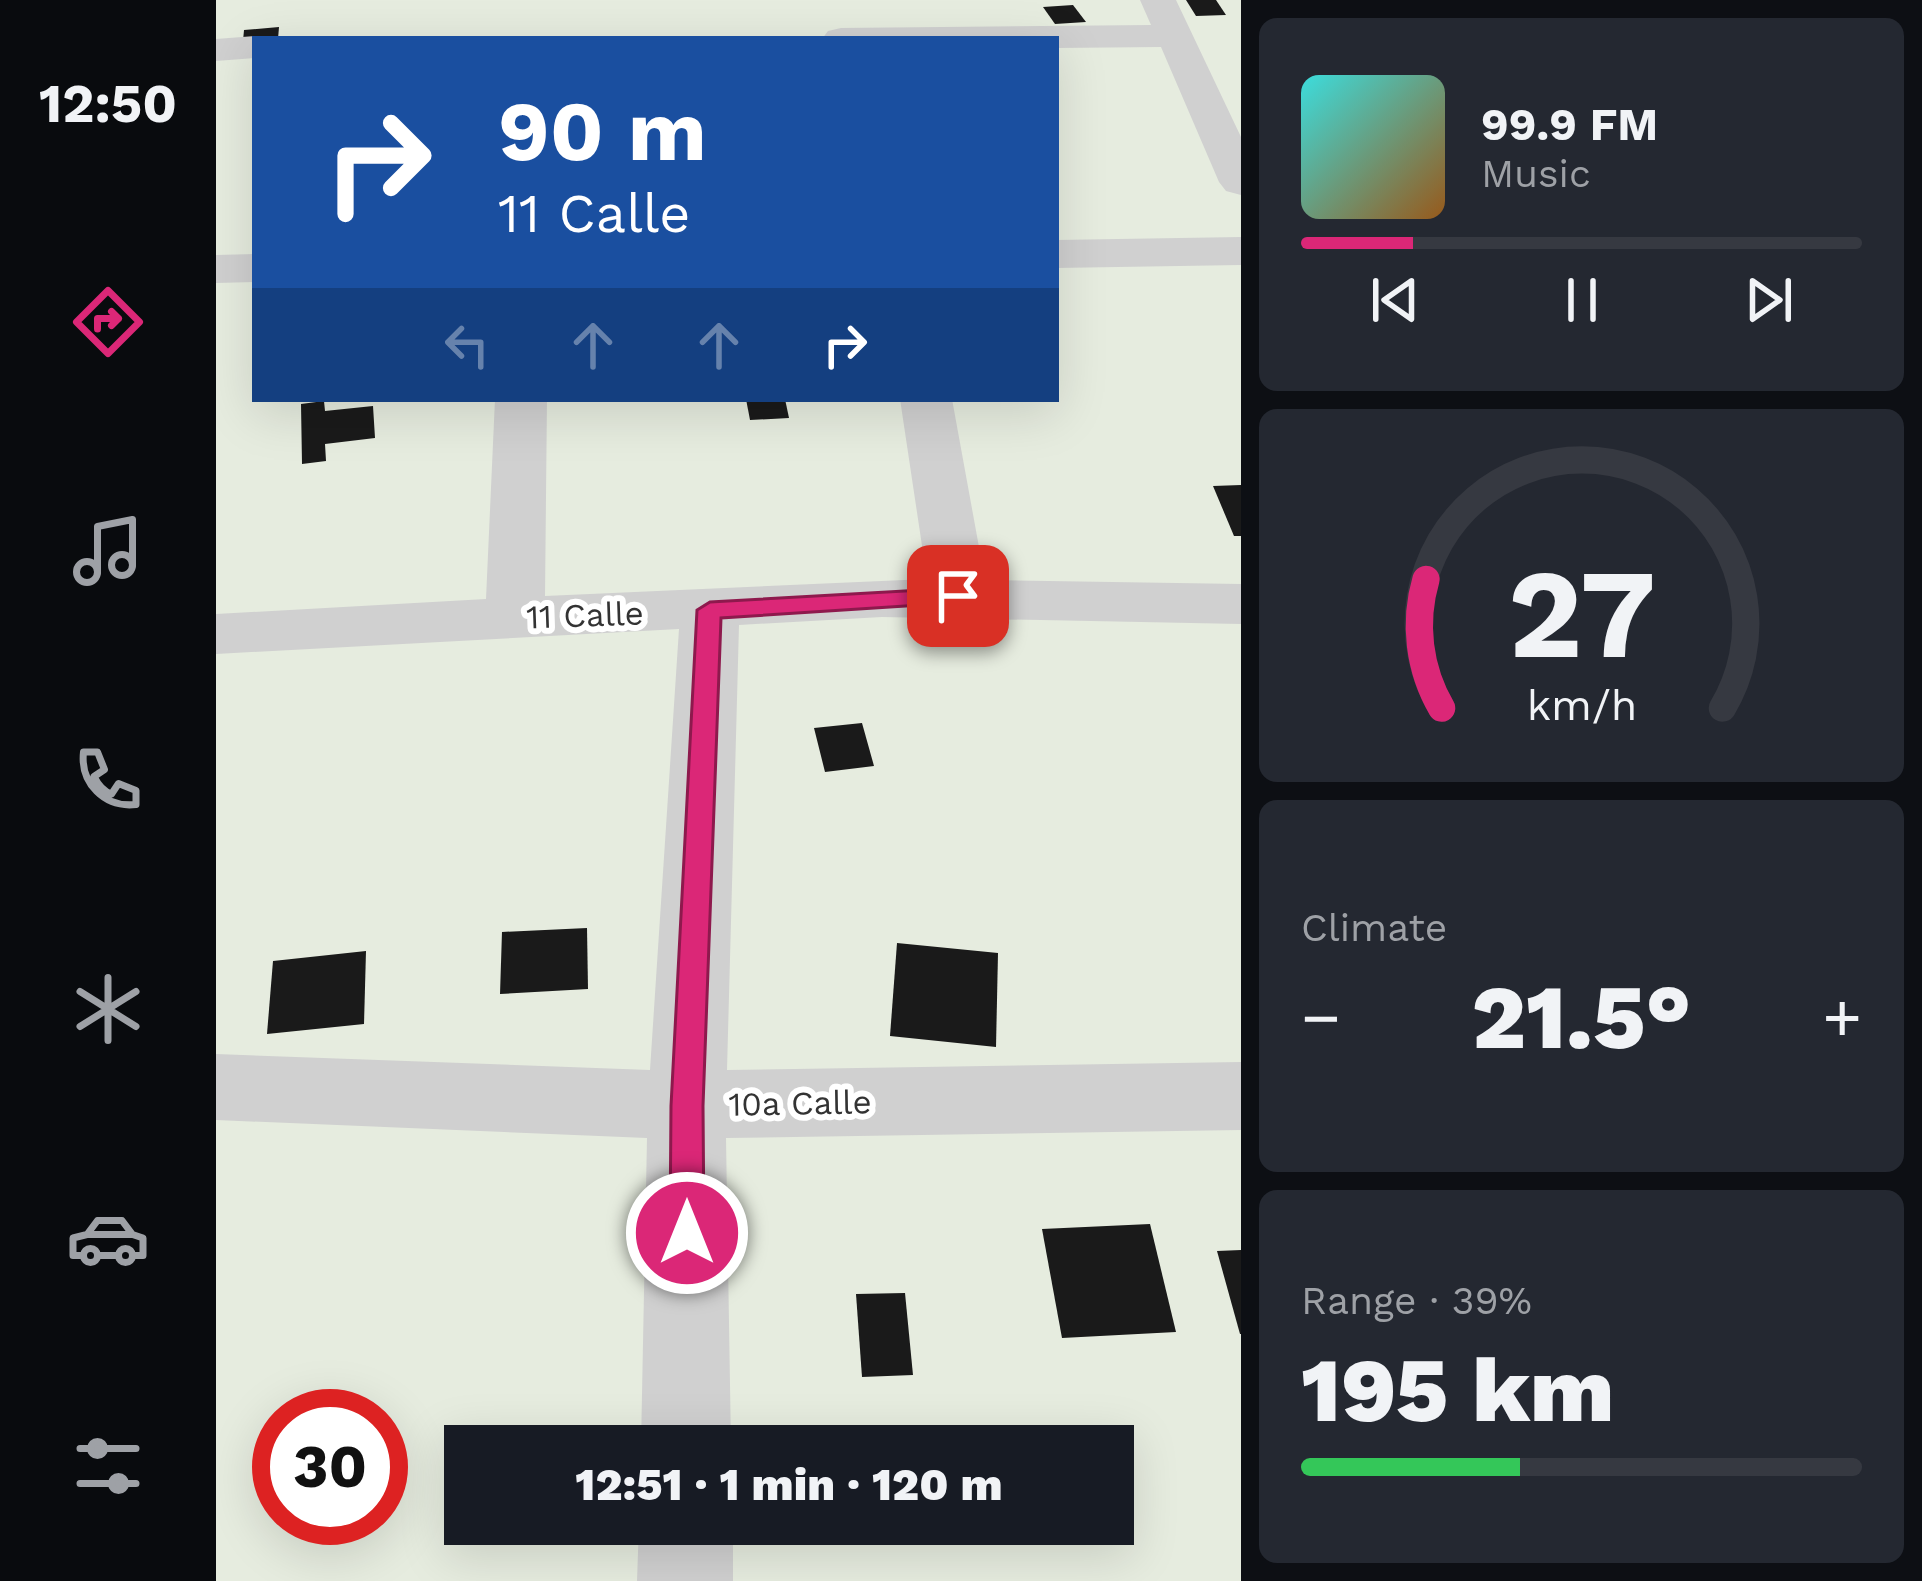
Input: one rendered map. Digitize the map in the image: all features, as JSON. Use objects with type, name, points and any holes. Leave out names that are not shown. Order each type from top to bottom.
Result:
[{"type":"street","points":[[867,0],[870,36]]},
{"type":"street","points":[[912,36],[1166,18],[1241,182]]},
{"type":"street","points":[[1059,254],[1241,251]]},
{"type":"street","points":[[216,269],[252,268]]},
{"type":"street","points":[[515,617],[521,402]]},
{"type":"street","points":[[926,402],[958,596]]},
{"type":"street","name":"11 Calle","points":[[216,634],[958,596],[1241,604]]},
{"type":"street","points":[[686,1425],[687,1106],[710,610]]},
{"type":"street","name":"10a Calle","points":[[216,1087],[687,1106],[1241,1096]]},
{"type":"street","points":[[686,1545],[686,1581]]},
{"type":"shaded area","points":[[216,0],[1241,0],[1241,1581],[216,1581]]},
{"type":"building","points":[[1186,0],[1216,0],[1226,15],[1196,16]]},
{"type":"building","points":[[1073,5],[1086,22],[1055,24],[1043,7]]},
{"type":"building","points":[[279,27],[278,36],[252,36],[252,40],[243,41],[244,30]]},
{"type":"building","points":[[324,402],[325,411],[373,406],[375,438],[325,444],[326,461],[302,464],[301,404]]},
{"type":"building","points":[[747,402],[786,402],[789,418],[750,420]]},
{"type":"building","points":[[1241,485],[1241,536],[1234,536],[1213,486]]},
{"type":"building","points":[[862,723],[874,766],[825,772],[814,728]]},
{"type":"building","points":[[587,928],[588,989],[500,994],[502,932]]},
{"type":"building","points":[[897,943],[998,953],[996,1047],[890,1036]]},
{"type":"building","points":[[366,951],[364,1024],[267,1034],[273,961]]},
{"type":"building","points":[[1150,1224],[1176,1332],[1062,1338],[1042,1229]]},
{"type":"building","points":[[1241,1250],[1241,1334],[1240,1334],[1217,1251]]},
{"type":"building","points":[[905,1293],[913,1375],[862,1377],[856,1294]]},
{"type":"route","points":[[687,1233],[687,1106],[710,610],[958,596]]}]
